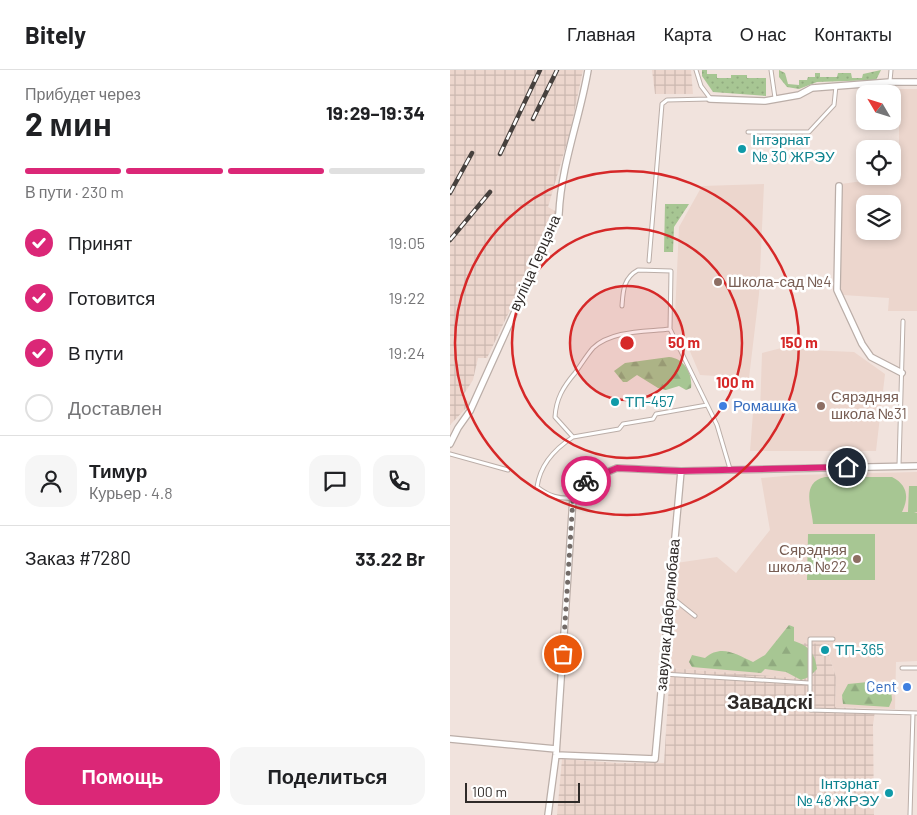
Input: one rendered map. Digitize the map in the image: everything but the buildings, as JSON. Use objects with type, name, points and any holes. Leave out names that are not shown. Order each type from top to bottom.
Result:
[{"type":"street","name":"вуліца Герцэна","points":[[450,444],[470,411],[559,214],[560,188],[582,105],[588,70]]},
{"type":"street","points":[[710,99],[765,101],[799,95],[812,88],[836,85],[917,82]]},
{"type":"street","points":[[839,186],[837,290],[862,344],[870,356],[902,373]]},
{"type":"street","points":[[450,437],[458,428]]},
{"type":"street","points":[[548,815],[556,752],[573,498],[579,487],[586,480],[617,468],[681,471],[917,466]]},
{"type":"street","name":"завулак Дабралюбава","points":[[556,752],[655,760],[681,471]]},
{"type":"street","points":[[450,739],[556,752]]},
{"type":"lane","points":[[696,70],[701,86],[710,99]]},
{"type":"lane","points":[[771,70],[775,98]]},
{"type":"lane","points":[[890,70],[890,82]]},
{"type":"lane","points":[[748,132],[809,132],[834,105],[836,85]]},
{"type":"lane","points":[[649,261],[662,104],[667,100],[710,99]]},
{"type":"lane","points":[[622,306],[624,286],[634,272],[638,270],[671,271],[670,329],[717,426],[730,470]]},
{"type":"lane","points":[[899,465],[903,321]]},
{"type":"lane","points":[[574,437],[556,417],[556,406],[561,390],[594,348],[608,339],[620,335],[670,329]]},
{"type":"lane","points":[[573,498],[562,499],[547,495],[537,487],[539,476],[553,453],[574,437],[619,429],[623,424],[653,419],[656,414],[708,405]]},
{"type":"lane","points":[[450,454],[508,470]]},
{"type":"lane","points":[[670,596],[695,616]]},
{"type":"lane","points":[[833,639],[810,639],[810,710],[915,713],[910,815]]},
{"type":"lane","points":[[902,668],[917,668]]},
{"type":"lane","points":[[663,674],[809,683]]},
{"type":"shaded area","points":[[450,70],[583,70],[570,132],[548,207],[557,212],[487,358],[478,358],[473,380],[462,397],[471,403],[450,425]]},
{"type":"shaded area","points":[[652,70],[691,70],[693,94],[655,94]]},
{"type":"shaded area","points":[[901,89],[917,89],[917,311],[888,311],[889,298],[843,295],[837,282],[841,184],[856,182],[856,185],[901,185],[901,140],[899,140],[899,130],[901,130]]},
{"type":"shaded area","name":"Школа-сад №4","points":[[764,184],[759,294],[749,378],[700,375],[675,316],[679,227],[702,186]]},
{"type":"shaded area","name":"Сярэдняя школа №31","points":[[789,346],[808,350],[854,352],[885,374],[876,451],[750,451],[753,413],[760,413],[762,353]]},
{"type":"shaded area","points":[[917,472],[917,661],[896,662],[895,709],[835,707],[836,677],[829,656],[829,644],[796,668],[796,678],[670,668],[676,563],[717,557],[736,573],[770,530],[761,478],[796,475]]},
{"type":"shaded area","points":[[796,643],[829,644],[829,656],[836,677],[835,707],[875,710],[873,725],[874,815],[557,815],[562,759],[618,763],[664,763],[670,668],[795,678]]},
{"type":"green space","points":[[702,70],[707,70],[707,74],[717,74],[717,78],[731,78],[731,75],[747,75],[747,78],[766,78],[766,96],[713,92],[702,76]]},
{"type":"green space","points":[[779,70],[785,73],[788,84],[799,85],[799,80],[815,77],[815,73],[820,73],[820,77],[837,77],[838,73],[851,73],[852,78],[862,78],[863,74],[881,70],[876,80],[817,82],[799,89],[787,87],[779,77]]},
{"type":"green space","points":[[665,204],[689,204],[674,227],[673,252],[664,252]]},
{"type":"green space","points":[[669,357],[679,360],[689,372],[691,388],[686,390],[679,386],[666,390],[658,388],[637,375],[627,382],[623,382],[614,371],[625,363]]},
{"type":"green space","points":[[825,477],[892,477],[901,484],[906,492],[906,502],[902,512],[908,512],[909,486],[917,486],[917,512],[914,512],[917,513],[917,524],[813,524],[809,496],[810,490],[812,484]]},
{"type":"green space","points":[[808,534],[875,534],[875,580],[807,580]]},
{"type":"green space","points":[[789,625],[794,627],[794,641],[804,645],[813,654],[816,663],[817,669],[809,677],[801,680],[786,672],[765,669],[761,673],[692,667],[689,662],[692,655],[705,658],[711,654],[723,651],[753,662],[765,655]]},
{"type":"green space","points":[[868,682],[882,690],[891,689],[892,700],[889,707],[843,704],[842,695],[848,684]]},
{"type":"railway","points":[[500,154],[540,70]]},
{"type":"railway","points":[[533,119],[557,70]]},
{"type":"railway","points":[[450,193],[472,153]]},
{"type":"railway","points":[[450,240],[490,192]]},
{"type":"way so far","points":[[563,654],[573,498],[579,487],[586,481]]},
{"type":"place","name":"Інтэрнат № 30 ЖРЭУ","points":[[742,149]]},
{"type":"place","name":"Школа-сад №4","points":[[718,282]]},
{"type":"place","name":"ТП-457","points":[[615,402]]},
{"type":"place","name":"Ромашка","points":[[723,406]]},
{"type":"place","name":"Сярэдняя школа №31","points":[[821,406]]},
{"type":"place","name":"Сярэдняя школа №22","points":[[857,559]]},
{"type":"place","name":"ТП-365","points":[[825,650]]},
{"type":"place","name":"Cent","points":[[907,687]]},
{"type":"place","name":"Інтэрнат № 48 ЖРЭУ","points":[[889,793]]},
{"type":"district","name":"Завадскі","points":[[770,702]]},
{"type":"route","points":[[586,481],[601,473],[617,468],[681,471],[847,467]]}]
